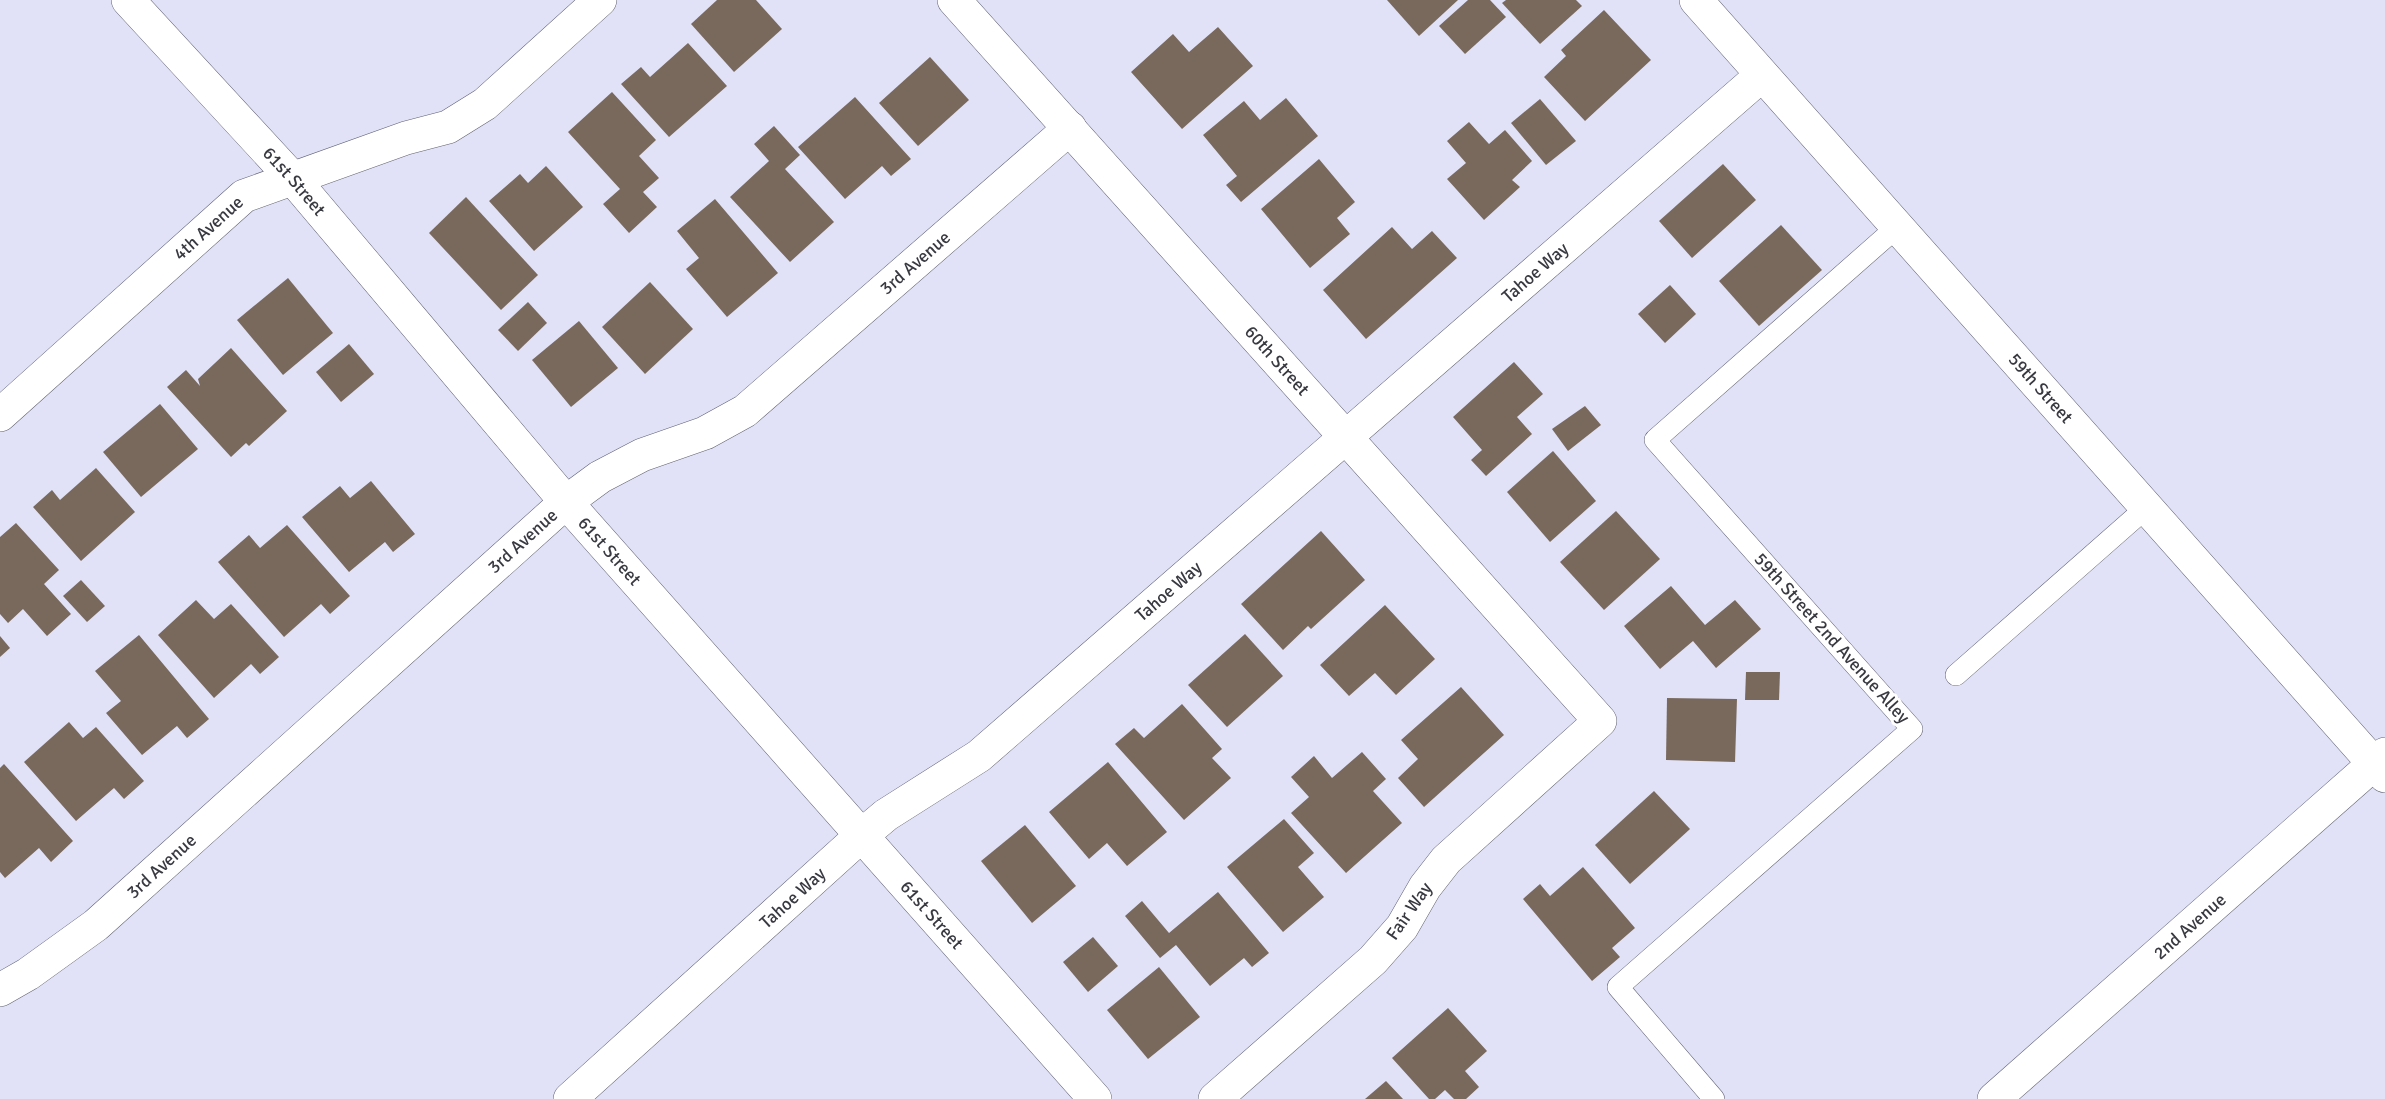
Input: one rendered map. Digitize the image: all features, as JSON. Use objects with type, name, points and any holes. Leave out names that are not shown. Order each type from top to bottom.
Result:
[{"type":"street","name":"61st Street","points":[[128,0],[294,180],[566,502],[1095,1099]]},
{"type":"street","name":"4th Avenue","points":[[0,415],[244,195],[294,180],[406,138],[448,127],[485,104],[600,0]]},
{"type":"street","name":"60th Street","points":[[954,0],[1600,721]]},
{"type":"street","name":"59th Street","points":[[1696,0],[2146,507],[2381,765]]},
{"type":"street","name":"Tahoe Way","points":[[570,1099],[861,836],[886,815],[979,756],[1762,75]]},
{"type":"street","name":"3rd Avenue","points":[[0,990],[28,974],[96,925],[566,502],[600,477],[642,455],[705,433],[745,411],[1070,128]]},
{"type":"street","name":"Fair Way","points":[[1215,1099],[1373,960],[1402,927],[1425,887],[1446,860],[1600,721]]},
{"type":"street","name":"2nd Avenue","points":[[1994,1099],[2381,765]]},
{"type":"lane","name":"59th Street 2nd Avenue Alley","points":[[1714,1099],[1618,987],[1912,729],[1655,440],[1897,227]]},
{"type":"lane","points":[[1956,675],[2146,507]]},
{"type":"building","points":[[717,0],[756,0],[782,29],[734,72],[691,24]]},
{"type":"building","points":[[1387,0],[1458,0],[1419,36]]},
{"type":"building","points":[[1468,0],[1490,0],[1506,17],[1465,54],[1439,26]]},
{"type":"building","points":[[1506,0],[1576,0],[1582,6],[1540,44],[1502,3]]},
{"type":"building","points":[[1604,10],[1651,60],[1585,121],[1544,77],[1566,56],[1561,50]]},
{"type":"building","points":[[1218,27],[1253,66],[1182,129],[1131,72],[1173,34],[1189,52]]},
{"type":"building","points":[[688,43],[727,86],[669,137],[621,84],[641,67],[650,77]]},
{"type":"building","points":[[930,57],[969,100],[918,146],[879,103]]},
{"type":"building","points":[[612,92],[656,140],[639,156],[659,178],[643,192],[657,207],[629,233],[603,204],[620,189],[568,132]]},
{"type":"building","points":[[855,97],[911,159],[891,176],[882,166],[845,199],[798,147]]},
{"type":"building","points":[[1286,98],[1318,136],[1241,202],[1226,185],[1237,176],[1203,135],[1244,101],[1260,120]]},
{"type":"building","points":[[1540,99],[1576,141],[1546,165],[1511,123]]},
{"type":"building","points":[[1469,122],[1489,144],[1505,130],[1532,161],[1512,180],[1520,187],[1484,220],[1447,179],[1466,163],[1447,141]]},
{"type":"building","points":[[774,126],[800,155],[785,169],[834,222],[790,262],[730,197],[769,161],[754,144]]},
{"type":"building","points":[[1319,159],[1355,202],[1337,218],[1350,234],[1310,268],[1261,209]]},
{"type":"building","points":[[1723,164],[1756,200],[1692,258],[1659,221]]},
{"type":"building","points":[[546,166],[583,207],[534,251],[489,201],[520,174],[528,183]]},
{"type":"building","points":[[466,197],[538,275],[501,310],[429,233]]},
{"type":"building","points":[[715,199],[778,273],[727,317],[686,269],[699,258],[677,231]]},
{"type":"building","points":[[1781,225],[1822,270],[1759,326],[1719,281]]},
{"type":"building","points":[[1392,227],[1412,249],[1432,231],[1457,258],[1366,339],[1323,290]]},
{"type":"building","points":[[288,278],[333,333],[283,375],[237,320]]},
{"type":"building","points":[[650,282],[693,329],[645,374],[602,327]]},
{"type":"building","points":[[1670,285],[1696,314],[1665,343],[1638,314]]},
{"type":"building","points":[[528,302],[547,323],[518,351],[498,330]]},
{"type":"building","points":[[579,321],[618,368],[571,407],[532,360]]},
{"type":"building","points":[[349,344],[374,374],[341,402],[316,372]]},
{"type":"building","points":[[231,348],[287,411],[249,446],[246,443],[231,457],[167,387],[186,370],[200,386],[198,379]]},
{"type":"building","points":[[1514,362],[1543,394],[1517,417],[1532,434],[1486,476],[1471,460],[1482,450],[1453,417]]},
{"type":"building","points":[[160,404],[198,449],[141,497],[103,452]]},
{"type":"building","points":[[1585,406],[1601,425],[1568,451],[1552,429]]},
{"type":"building","points":[[1553,451],[1596,501],[1550,542],[1507,492]]},
{"type":"building","points":[[96,468],[135,512],[81,561],[33,507],[52,490],[60,500]]},
{"type":"building","points":[[371,481],[415,534],[393,552],[385,542],[349,572],[302,517],[340,486],[350,498]]},
{"type":"building","points":[[1616,511],[1660,559],[1604,610],[1560,562]]},
{"type":"building","points":[[16,523],[59,570],[44,584],[71,614],[47,636],[23,609],[8,623],[0,614],[0,537]]},
{"type":"building","points":[[287,525],[350,596],[330,614],[321,604],[284,637],[218,562],[249,535],[260,548]]},
{"type":"building","points":[[1321,531],[1365,580],[1311,629],[1308,626],[1283,650],[1241,604]]},
{"type":"building","points":[[81,580],[105,606],[87,622],[63,596]]},
{"type":"building","points":[[1671,586],[1705,625],[1735,600],[1761,629],[1716,668],[1693,641],[1660,669],[1624,626]]},
{"type":"building","points":[[196,600],[214,619],[231,604],[279,657],[260,674],[251,664],[214,698],[158,635]]},
{"type":"building","points":[[1385,605],[1435,659],[1396,695],[1375,673],[1349,696],[1320,665]]},
{"type":"building","points":[[1245,634],[1283,676],[1227,727],[1188,685]]},
{"type":"building","points":[[139,635],[209,719],[187,738],[177,726],[142,755],[106,713],[121,701],[95,671]]},
{"type":"building","points":[[0,636],[10,648],[0,657]]},
{"type":"building","points":[[1746,672],[1780,672],[1779,700],[1745,700]]},
{"type":"building","points":[[1461,687],[1504,735],[1424,807],[1398,778],[1418,759],[1401,740]]},
{"type":"building","points":[[1667,698],[1737,699],[1735,762],[1666,760]]},
{"type":"building","points":[[1182,704],[1222,749],[1212,758],[1231,778],[1184,820],[1115,744],[1134,728],[1144,738]]},
{"type":"building","points":[[69,722],[83,738],[96,727],[144,781],[124,799],[114,788],[76,821],[24,762]]},
{"type":"building","points":[[1362,752],[1386,779],[1373,791],[1402,823],[1346,873],[1291,813],[1309,797],[1291,777],[1314,756],[1332,778]]},
{"type":"building","points":[[1108,762],[1167,832],[1127,866],[1107,843],[1089,859],[1049,812]]},
{"type":"building","points":[[4,764],[73,841],[51,862],[39,848],[5,878],[0,872],[0,768]]},
{"type":"building","points":[[1654,791],[1690,829],[1630,884],[1595,845]]},
{"type":"building","points":[[1284,819],[1314,853],[1298,867],[1324,897],[1283,932],[1227,867]]},
{"type":"building","points":[[1025,825],[1076,886],[1032,923],[981,861]]},
{"type":"building","points":[[1583,867],[1635,928],[1612,948],[1620,957],[1592,981],[1523,899],[1540,884],[1550,896]]},
{"type":"building","points":[[1218,892],[1269,953],[1252,967],[1244,958],[1210,986],[1176,945],[1160,958],[1125,916],[1142,901],[1169,933]]},
{"type":"building","points":[[1093,937],[1118,966],[1088,992],[1063,962]]},
{"type":"building","points":[[1159,967],[1200,1017],[1148,1059],[1107,1010]]},
{"type":"building","points":[[1448,1008],[1487,1051],[1465,1071],[1479,1087],[1466,1099],[1454,1099],[1445,1090],[1435,1099],[1429,1099],[1392,1058]]},
{"type":"building","points":[[1386,1081],[1403,1099],[1365,1099]]}]
